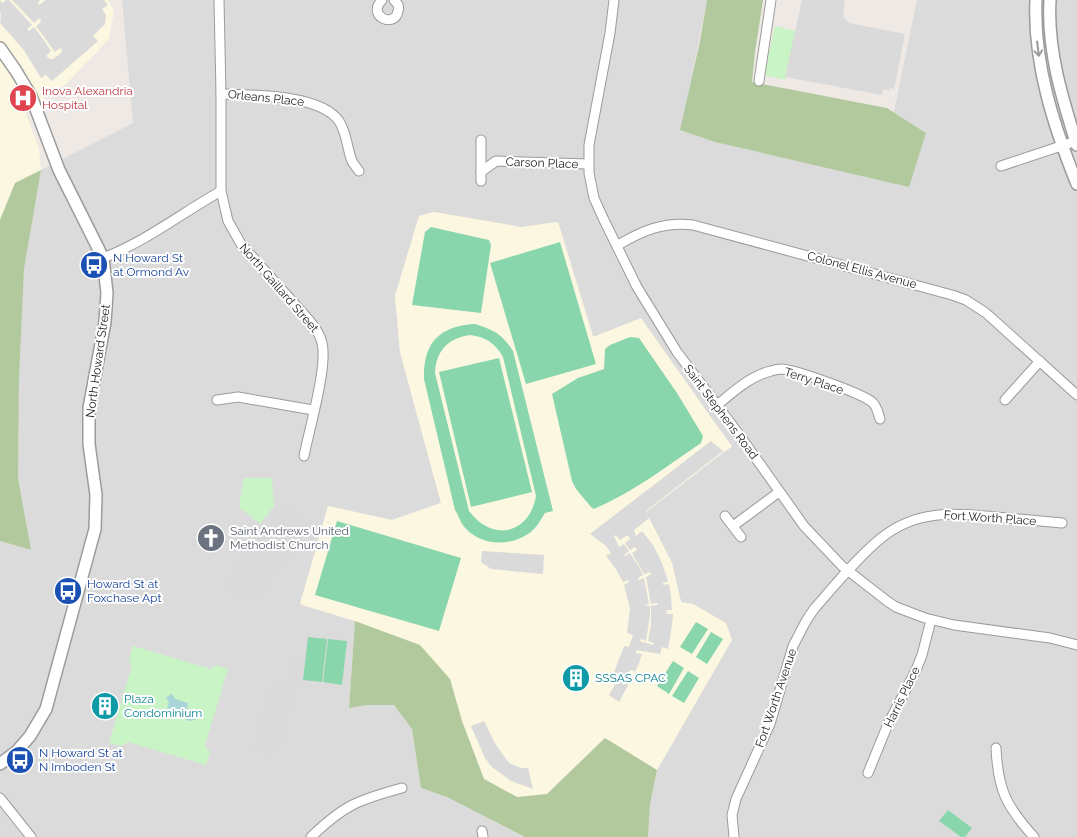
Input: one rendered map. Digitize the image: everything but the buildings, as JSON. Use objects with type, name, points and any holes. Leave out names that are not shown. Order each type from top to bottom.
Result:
[{"type":"street","name":"North Gaillard Street","points":[[219,0],[221,191],[228,222],[241,244],[309,320],[320,336],[322,344],[323,360],[304,456]]},
{"type":"street","points":[[377,1],[377,10],[380,17],[390,20],[398,12],[398,5],[394,0]]},
{"type":"street","name":"Saint Stephens Road","points":[[614,0],[610,33],[591,126],[588,164],[594,198],[637,287],[676,352],[819,543],[848,571],[896,607],[931,620],[954,625],[1050,638],[1077,646]]},
{"type":"street","points":[[759,81],[771,0]]},
{"type":"street","points":[[1036,0],[1036,35],[1040,63],[1063,146],[1077,184]]},
{"type":"street","points":[[1001,166],[1076,143],[1053,56],[1050,0]]},
{"type":"street","name":"North Howard Street","points":[[0,48],[30,96],[58,170],[103,258],[107,282],[105,322],[90,397],[88,419],[90,455],[96,495],[95,529],[46,708],[30,736],[17,751],[0,764]]},
{"type":"street","name":"Orleans Place","points":[[221,94],[282,98],[316,104],[324,108],[340,121],[352,162],[359,171]]},
{"type":"street","name":"Carson Place","points":[[481,140],[481,176],[496,162]]},
{"type":"street","name":"Carson Place","points":[[482,150],[496,162],[588,164]]},
{"type":"street","points":[[103,258],[142,238],[221,191]]},
{"type":"street","name":"Colonel Ellis Avenue","points":[[618,245],[645,230],[665,225],[682,224],[715,230],[966,300],[986,313],[1077,395]]},
{"type":"street","points":[[1005,400],[1040,360]]},
{"type":"street","name":"Terry Place","points":[[716,406],[757,376],[781,369],[813,378],[864,397],[873,403],[878,410],[880,419]]},
{"type":"street","points":[[218,400],[238,397],[313,410]]},
{"type":"street","points":[[733,526],[779,492]]},
{"type":"street","name":"Fort Worth Place","points":[[848,571],[881,538],[900,526],[930,516],[949,513],[970,514],[1062,523]]},
{"type":"street","points":[[725,516],[741,536]]},
{"type":"street","name":"Fort Worth Avenue","points":[[734,837],[732,815],[736,799],[770,724],[793,646],[814,609],[848,571]]},
{"type":"street","name":"Harris Place","points":[[868,773],[888,724],[919,662],[931,620]]},
{"type":"street","points":[[996,748],[997,769],[1003,794],[1014,814],[1034,837]]},
{"type":"street","points":[[311,837],[334,815],[352,804],[364,798],[402,788]]},
{"type":"street","points":[[0,798],[31,837]]},
{"type":"shaded area","name":"Inova Alexandria Hospital","points":[[0,0],[108,0],[114,11],[109,39],[66,84],[25,111],[39,149],[41,170],[15,183],[0,220]]},
{"type":"shaded area","points":[[9,0],[32,25],[27,29],[29,31],[34,27],[41,36],[51,51],[46,56],[50,59],[61,53],[62,50],[60,48],[55,52],[36,26],[41,22],[40,18],[34,23],[12,0],[40,0],[39,5],[46,0],[104,0],[108,5],[102,9],[106,15],[105,24],[93,36],[98,41],[52,81],[46,75],[41,78],[23,49],[0,23],[0,1],[3,3]]},
{"type":"shaded area","points":[[122,0],[707,0],[681,130],[715,142],[815,165],[926,133],[894,112],[917,0],[1077,0],[1077,837],[648,837],[650,804],[657,770],[732,639],[693,604],[681,602],[672,563],[646,512],[732,446],[719,428],[594,338],[558,222],[521,227],[434,212],[419,216],[395,296],[400,352],[441,503],[392,520],[328,506],[301,605],[355,621],[349,708],[367,705],[394,705],[412,729],[421,788],[447,797],[525,837],[0,837],[0,541],[30,550],[18,478],[19,379],[24,269],[41,170],[133,123]]},
{"type":"shaded area","points":[[802,0],[845,0],[843,17],[849,23],[905,34],[894,89],[890,88],[890,91],[883,89],[882,95],[785,77]]},
{"type":"shaded area","points":[[434,212],[521,227],[558,222],[593,337],[641,318],[732,447],[646,512],[672,563],[681,602],[693,604],[726,623],[732,640],[657,770],[605,738],[547,794],[517,797],[484,779],[462,721],[450,679],[355,621],[300,604],[328,506],[392,520],[441,503],[400,352],[395,296],[419,216]]},
{"type":"shaded area","points":[[711,441],[723,451],[646,511],[649,518],[634,530],[636,536],[642,531],[653,545],[662,563],[668,581],[663,583],[663,585],[669,584],[671,595],[672,610],[666,612],[667,614],[673,614],[668,649],[662,647],[660,654],[636,650],[636,653],[642,654],[635,672],[629,671],[629,674],[633,676],[619,702],[609,695],[619,678],[613,675],[624,646],[629,647],[633,635],[627,633],[630,609],[624,585],[629,582],[628,580],[623,582],[606,556],[611,553],[605,545],[590,534]],"holes":[[[616,535],[620,540],[628,535],[630,539],[625,543],[630,550],[635,547],[637,550],[632,553],[644,574],[650,572],[651,574],[646,577],[651,604],[657,603],[658,605],[651,606],[651,624],[648,641],[654,643],[653,645],[640,641],[641,639],[646,641],[650,615],[650,606],[644,605],[649,604],[644,578],[638,580],[643,575],[639,567],[630,553],[624,555],[629,551],[624,544],[619,547],[614,536]]]},
{"type":"shaded area","points":[[289,502],[308,528],[282,567],[251,598],[222,589],[275,511]]},
{"type":"shaded area","points":[[482,551],[544,555],[543,574],[491,569],[481,562]]},
{"type":"shaded area","points":[[295,661],[302,663],[277,752],[270,750],[267,754],[254,750],[273,681],[288,685]]},
{"type":"shaded area","points":[[484,721],[496,745],[509,763],[521,768],[528,768],[533,789],[511,781],[492,767],[485,758],[471,726]]},
{"type":"green space","points":[[707,0],[763,0],[752,82],[887,108],[926,133],[909,187],[715,142],[680,130]]},
{"type":"green space","points":[[775,26],[796,31],[785,80],[764,75]]},
{"type":"green space","points":[[41,170],[24,269],[19,379],[18,478],[31,550],[0,541],[0,220],[15,183]]},
{"type":"green space","points":[[431,227],[489,240],[491,245],[481,313],[412,305],[425,232]]},
{"type":"green space","points":[[560,242],[596,364],[526,384],[490,263]]},
{"type":"green space","points":[[475,324],[492,331],[505,340],[513,351],[553,511],[545,513],[531,532],[520,538],[502,543],[484,540],[468,531],[455,510],[424,379],[424,366],[430,346],[443,333],[463,325]],"holes":[[[470,335],[490,342],[503,357],[536,496],[532,509],[526,519],[518,526],[508,530],[488,527],[478,521],[469,511],[435,373],[438,358],[445,346],[456,339]]]},
{"type":"green space","points":[[630,337],[639,338],[677,393],[703,436],[701,443],[662,470],[636,487],[594,509],[576,489],[572,481],[552,394],[578,378],[604,369],[605,349]]},
{"type":"green space","points":[[499,358],[532,492],[471,507],[439,372]]},
{"type":"green space","points":[[244,478],[272,478],[274,506],[260,524],[239,507]]},
{"type":"green space","points":[[337,521],[461,558],[439,631],[315,595]]},
{"type":"green space","points":[[355,621],[420,645],[450,679],[462,721],[484,779],[517,797],[547,794],[605,738],[657,770],[650,804],[648,837],[525,837],[447,797],[421,788],[412,729],[394,705],[367,705],[349,708]]},
{"type":"green space","points":[[696,622],[708,629],[692,654],[680,647]]},
{"type":"green space","points":[[711,632],[723,639],[707,664],[696,657]]},
{"type":"green space","points":[[308,637],[327,639],[322,682],[303,680]]},
{"type":"green space","points":[[328,639],[347,641],[342,685],[323,682]]},
{"type":"green space","points":[[133,646],[211,669],[216,665],[228,669],[205,745],[210,751],[206,765],[128,742],[122,746],[109,743],[132,666],[129,660]]},
{"type":"green space","points":[[673,661],[684,668],[669,694],[657,686]]},
{"type":"green space","points":[[688,671],[699,678],[684,703],[672,696]]},
{"type":"green space","points":[[948,810],[972,828],[965,837],[961,837],[939,821]]},
{"type":"water","points":[[171,694],[175,699],[188,703],[187,710],[196,711],[198,715],[195,720],[188,721],[184,713],[167,708],[169,702],[166,698]]},
{"type":"place","name":"Inova Alexandria Hospital","points":[[23,98]]},
{"type":"place","name":"N Howard St at Ormond Av","points":[[94,265]]},
{"type":"place","name":"Saint Andrews United Methodist Church","points":[[211,538]]},
{"type":"place","name":"Howard St at Foxchase Apt","points":[[68,591]]},
{"type":"place","name":"SSSAS CPAC","points":[[576,678]]},
{"type":"place","name":"Plaza Condominium","points":[[105,706]]},
{"type":"place","name":"N Howard St at N Imboden St","points":[[20,760]]}]
